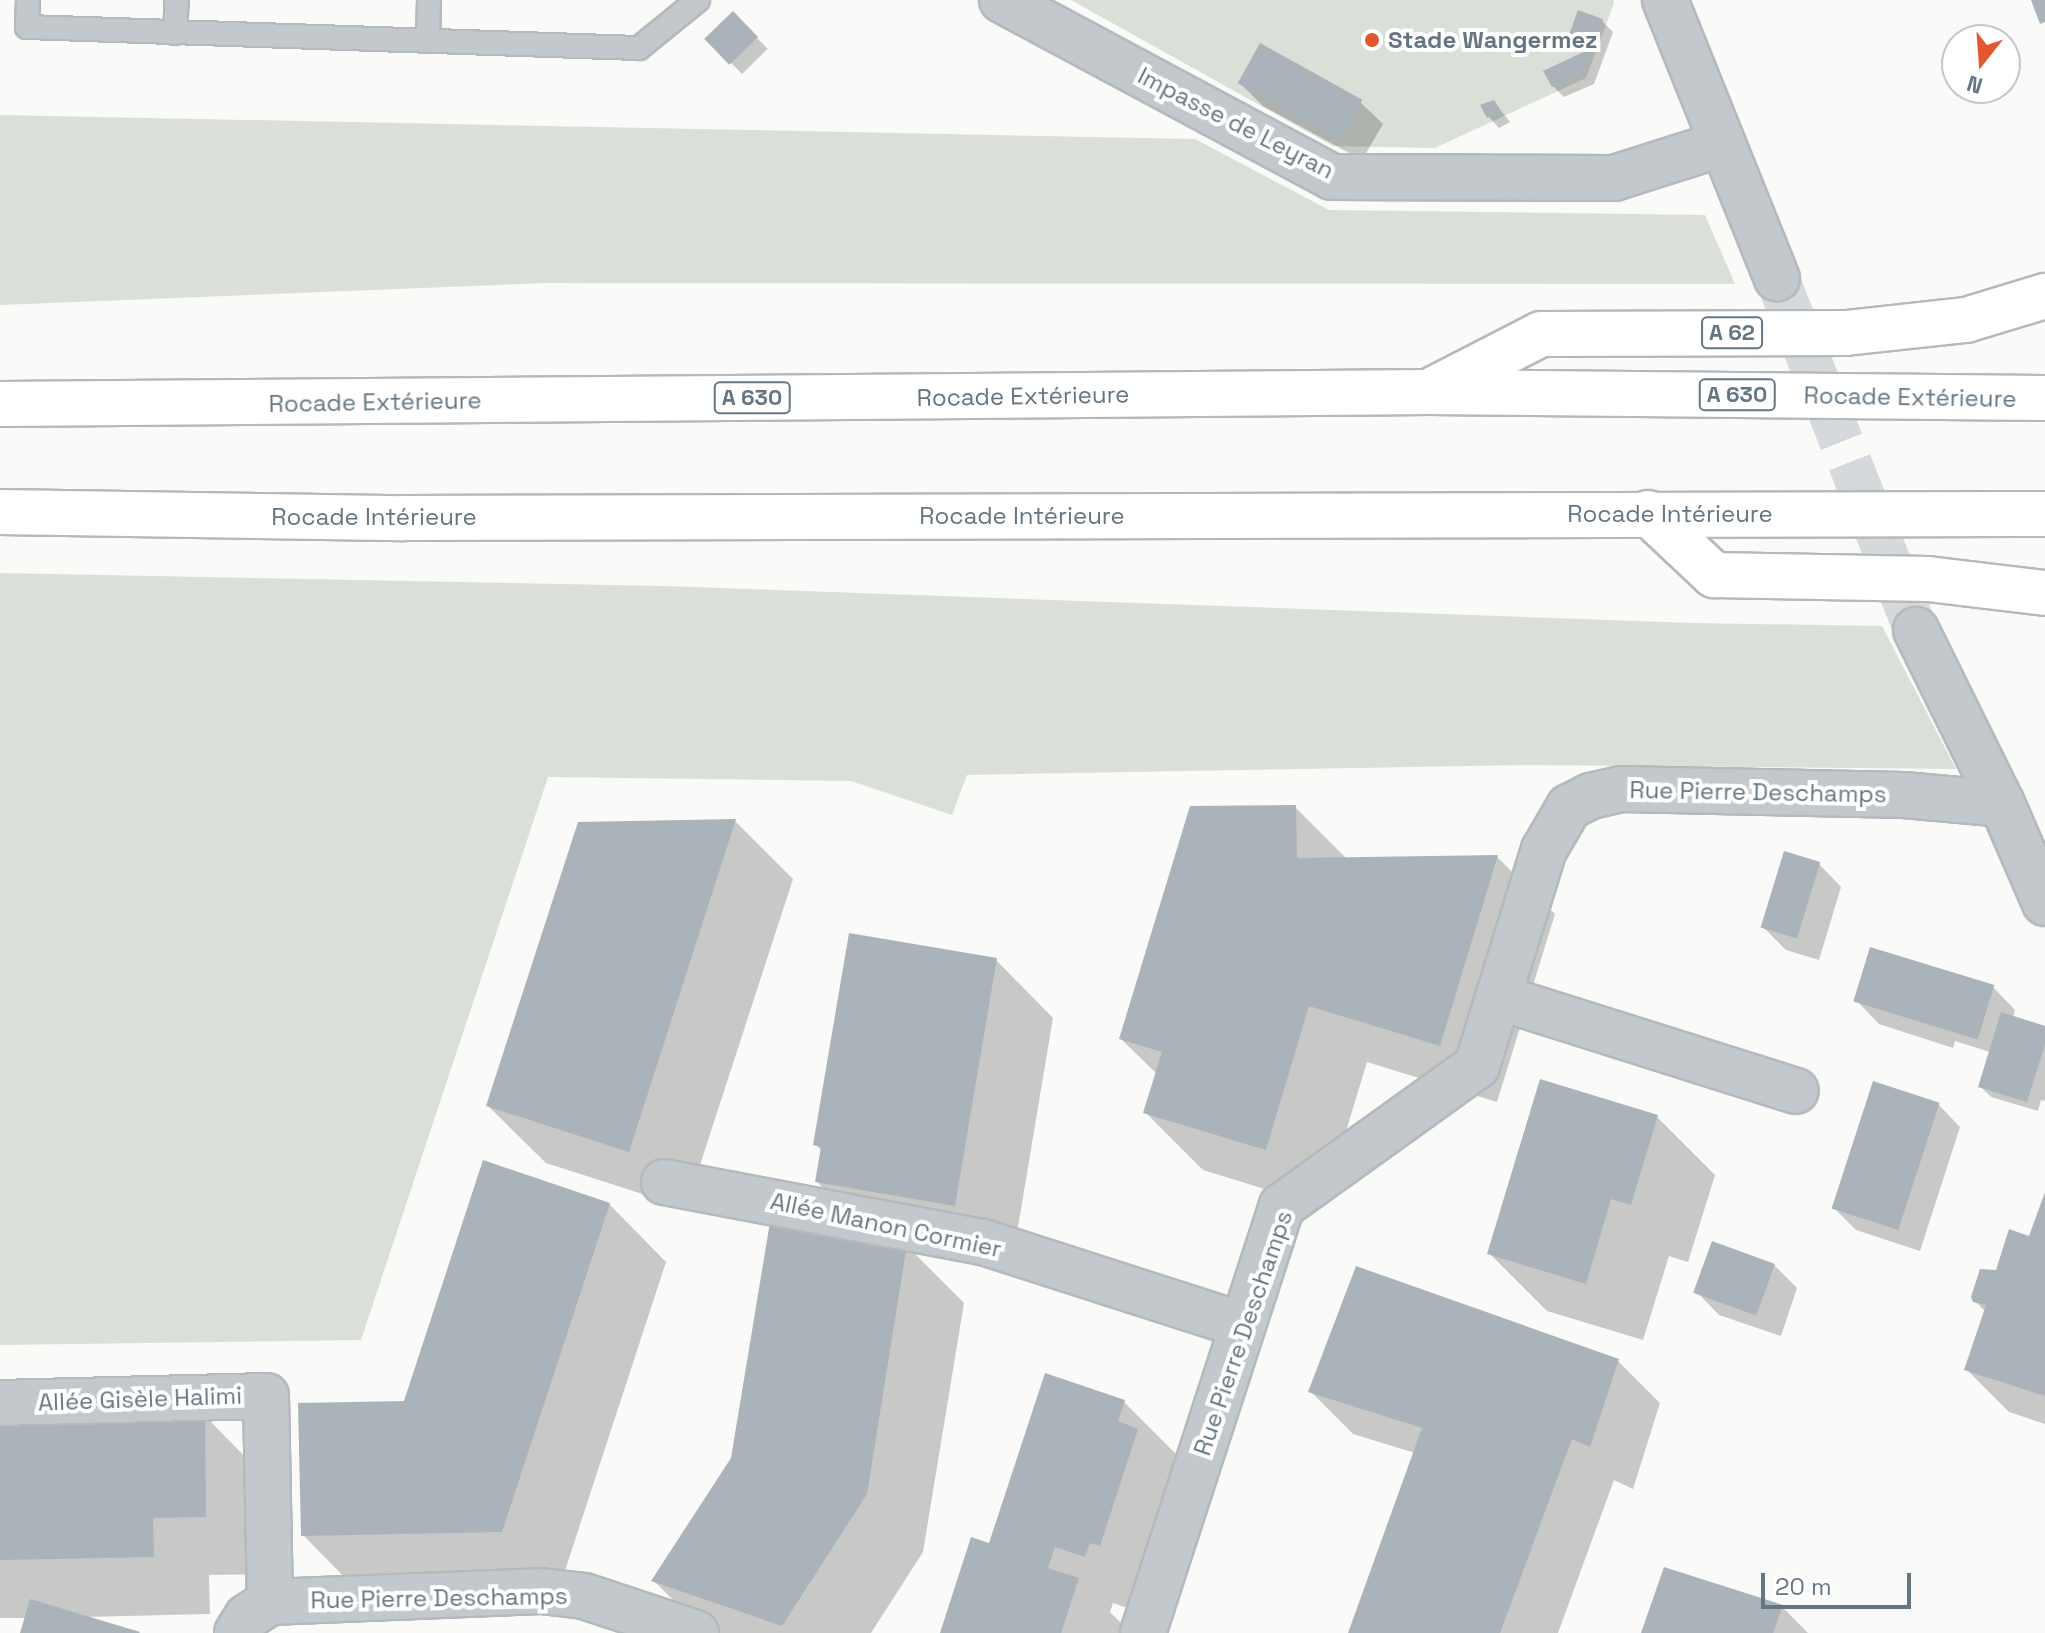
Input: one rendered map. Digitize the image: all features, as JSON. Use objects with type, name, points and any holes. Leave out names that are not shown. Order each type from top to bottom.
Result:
[{"type":"highway","name":"A 62","points":[[1429,392],[1541,334],[1846,333],[1966,320],[2045,296]]},
{"type":"highway","name":"Rocade Extérieure","points":[[0,404],[1429,392],[2045,398]]},
{"type":"highway","name":"Rocade Intérieure","points":[[0,512],[404,518],[2045,514]]},
{"type":"highway","points":[[1648,513],[1714,575],[1928,579],[2045,593]]},
{"type":"street","name":"Impasse de Leyran","points":[[1002,0],[1332,177],[1614,178],[1721,144]]},
{"type":"street","points":[[1665,0],[1777,278]]},
{"type":"street","points":[[1916,630],[2002,804],[2045,903]]},
{"type":"street","name":"Rue Pierre Deschamps","points":[[1143,1633],[1282,1206],[1477,1066],[1553,829],[1569,807],[1591,796],[1621,789],[1888,794],[2002,804]]},
{"type":"street","points":[[1498,997],[1796,1091]]},
{"type":"street","name":"Allée Manon Cormier","points":[[664,1182],[983,1242],[1242,1325]]},
{"type":"street","name":"Allée Gisèle Halimi","points":[[0,1403],[266,1396],[270,1602]]},
{"type":"street","name":"Rue Pierre Deschamps","points":[[270,1602],[562,1592],[696,1633]]},
{"type":"street","points":[[237,1633],[247,1617],[270,1602]]},
{"type":"lane","points":[[28,0],[27,27],[639,48],[698,0]]},
{"type":"lane","points":[[175,33],[177,0]]},
{"type":"lane","points":[[428,41],[429,0]]},
{"type":"shaded area","name":"Stade Wangermez","points":[[1071,0],[1613,0],[1614,3],[1586,78],[1435,148],[1333,146]]},
{"type":"shaded area","points":[[0,115],[1195,139],[1329,210],[1705,215],[1735,284],[546,283],[0,305]]},
{"type":"shaded area","points":[[0,573],[664,586],[1693,623],[1882,626],[1956,769],[1526,765],[967,775],[952,815],[851,781],[548,777],[361,1340],[0,1345]]},
{"type":"building","points":[[2031,0],[2045,0],[2045,22],[2040,24]]},
{"type":"building","points":[[1578,10],[1603,19],[1593,47],[1568,38]]},
{"type":"building","points":[[733,11],[758,37],[729,65],[704,39]]},
{"type":"building","points":[[1260,43],[1362,100],[1340,140],[1238,83]]},
{"type":"building","points":[[1592,48],[1584,73],[1552,87],[1543,71]]},
{"type":"building","points":[[1494,100],[1501,111],[1487,118],[1480,105]]},
{"type":"building","points":[[1296,805],[1297,858],[1498,855],[1440,1046],[1309,1006],[1266,1150],[1143,1113],[1162,1052],[1119,1039],[1190,806]]},
{"type":"building","points":[[736,819],[629,1152],[486,1106],[578,822]]},
{"type":"building","points":[[1784,851],[1820,862],[1797,939],[1761,928]]},
{"type":"building","points":[[849,933],[997,958],[955,1206],[815,1182],[821,1147],[813,1145]]},
{"type":"building","points":[[1870,947],[1994,985],[1978,1040],[1853,1002]]},
{"type":"building","points":[[2001,1012],[2045,1026],[2045,1044],[2027,1102],[1978,1087]]},
{"type":"building","points":[[1540,1079],[1658,1115],[1631,1205],[1611,1199],[1586,1284],[1487,1254]]},
{"type":"building","points":[[1873,1081],[1940,1103],[1898,1230],[1832,1208]]},
{"type":"building","points":[[483,1160],[610,1203],[502,1532],[301,1536],[298,1403],[404,1401]]},
{"type":"building","points":[[2045,1192],[2045,1396],[1964,1370],[1986,1305],[1973,1302],[1971,1297],[1980,1269],[1996,1270],[2009,1229],[2029,1236]]},
{"type":"building","points":[[770,1222],[907,1244],[867,1494],[782,1626],[651,1581],[731,1458]]},
{"type":"building","points":[[1712,1241],[1775,1264],[1756,1316],[1693,1293]]},
{"type":"building","points":[[1356,1266],[1619,1359],[1590,1447],[1572,1439],[1500,1633],[1348,1633],[1422,1428],[1308,1392]]},
{"type":"building","points":[[1045,1373],[1125,1400],[1118,1421],[1138,1429],[1100,1546],[1090,1543],[1085,1557],[1055,1547],[1048,1568],[1079,1578],[1061,1633],[940,1633],[971,1537],[989,1543]]},
{"type":"building","points":[[205,1413],[206,1517],[153,1518],[154,1557],[0,1560],[0,1417]]},
{"type":"building","points":[[1664,1567],[1783,1605],[1773,1633],[1641,1633]]},
{"type":"building","points":[[30,1599],[140,1632],[20,1633]]},
{"type":"tunnel","points":[[1777,278],[1916,630]]},
{"type":"place","name":"Stade Wangermez","points":[[1372,40]]}]
